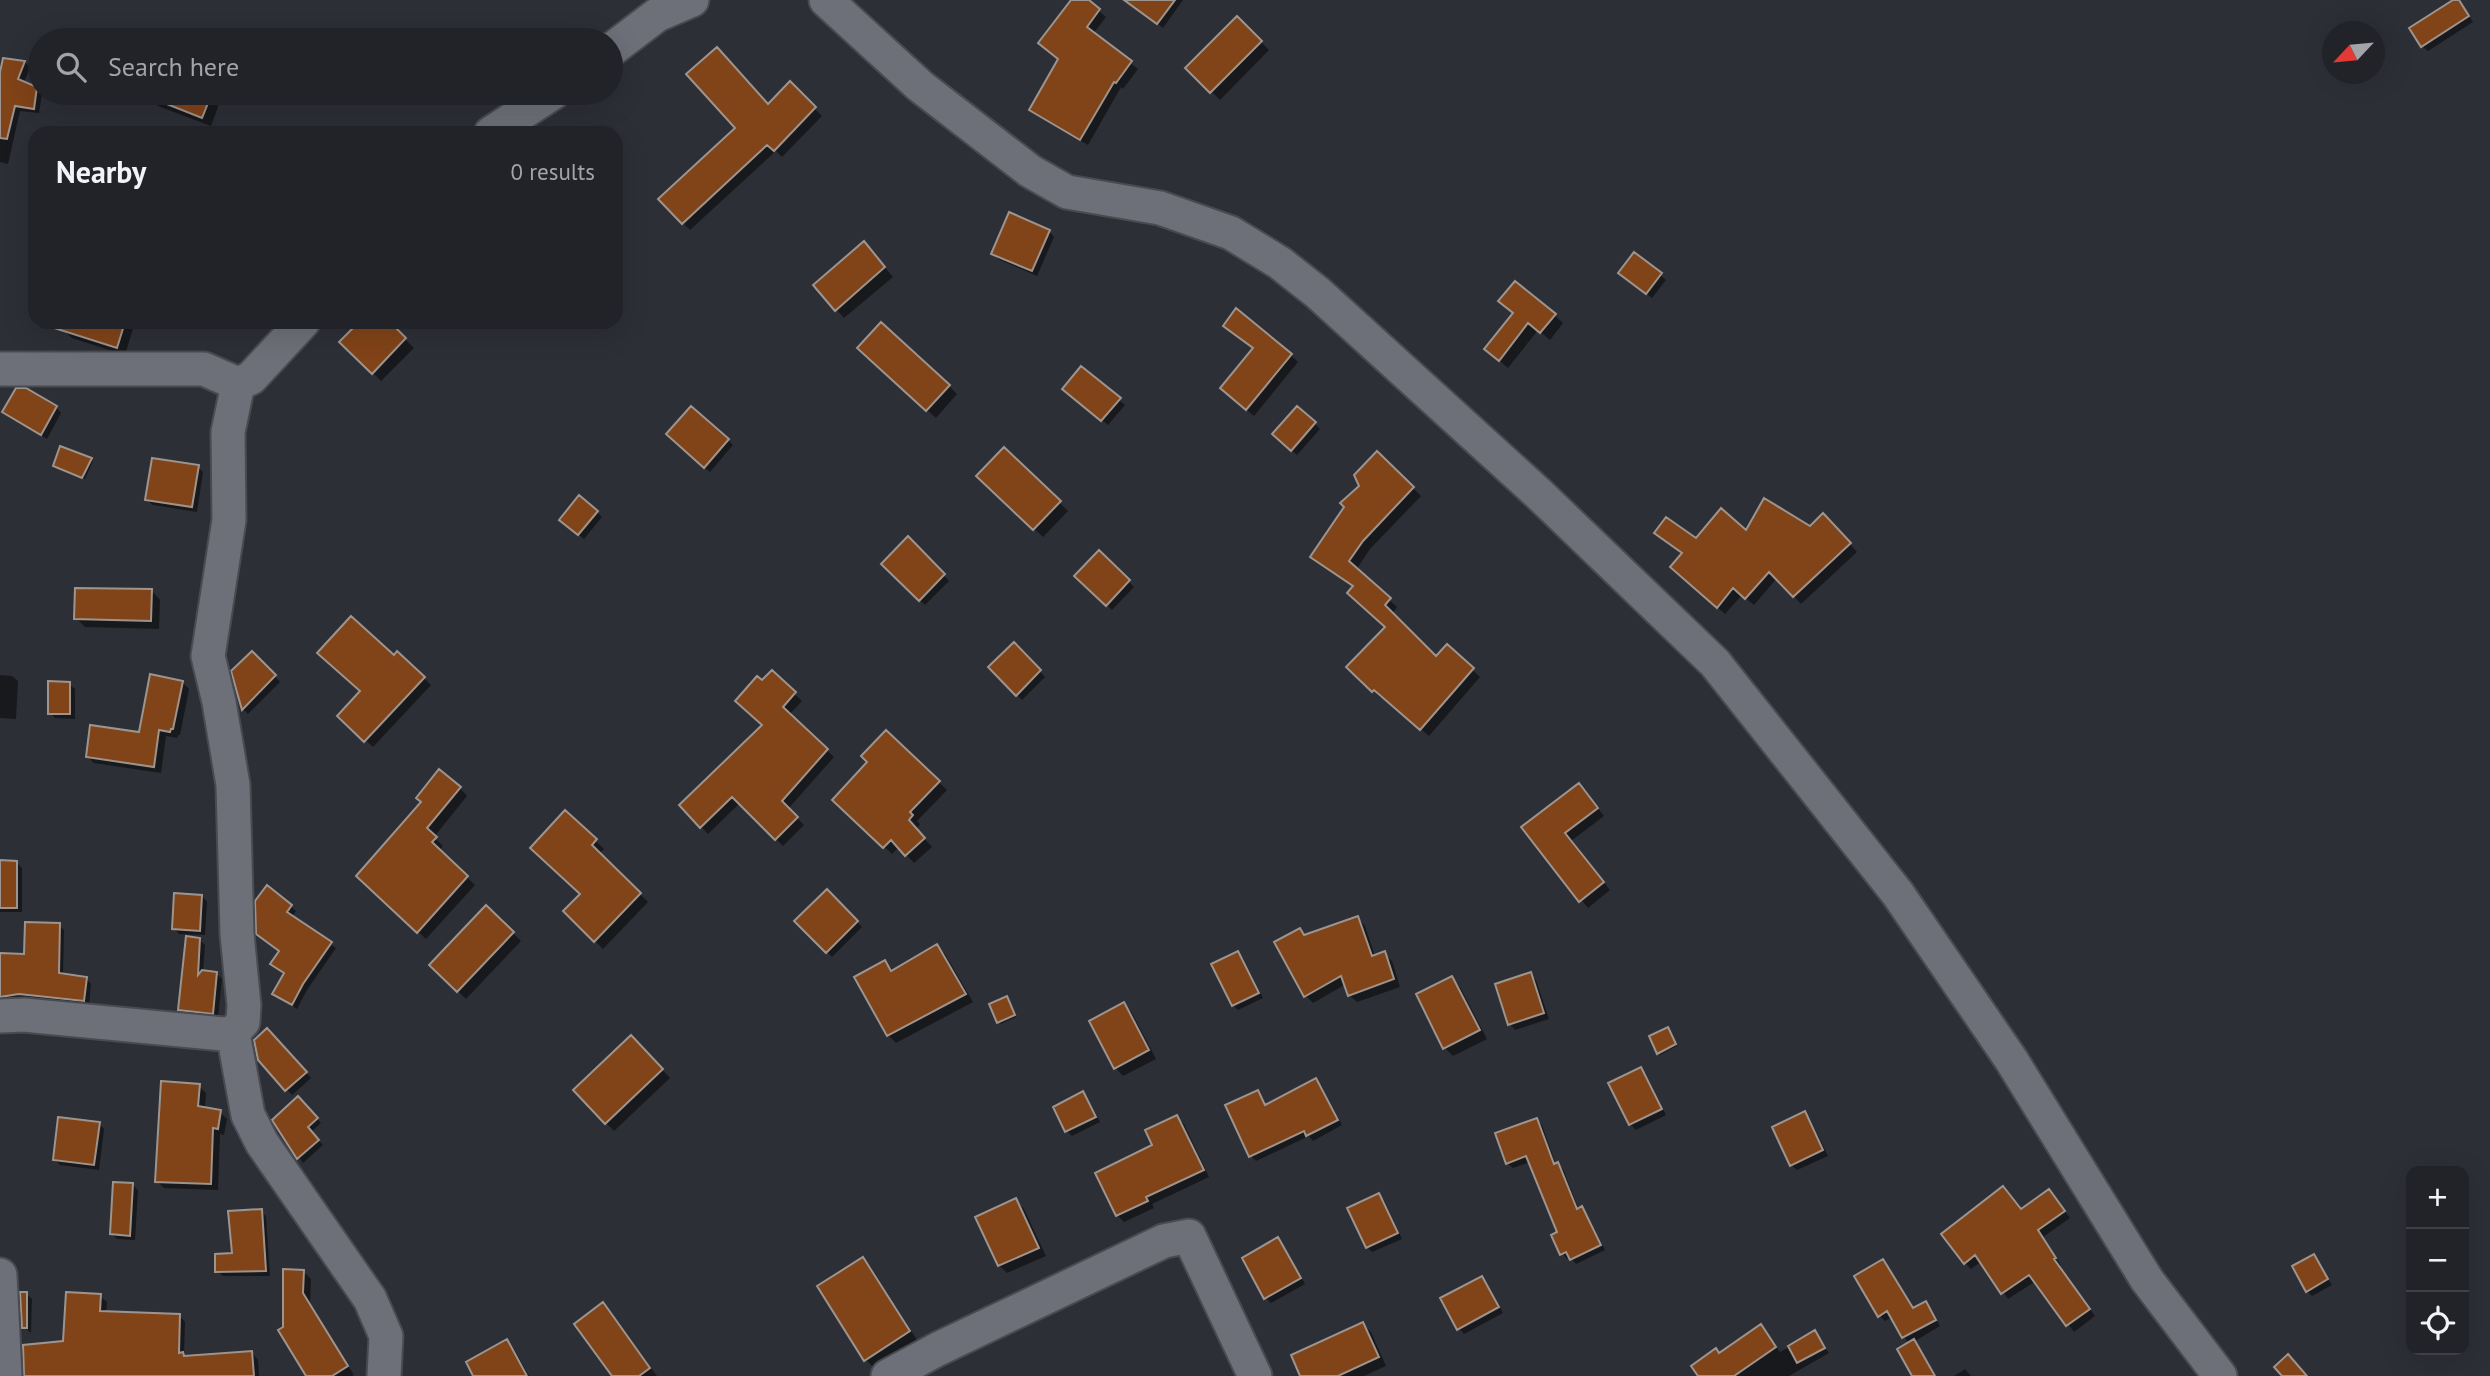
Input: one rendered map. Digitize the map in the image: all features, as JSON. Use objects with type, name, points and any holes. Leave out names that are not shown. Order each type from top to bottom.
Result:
[{"type":"street","points":[[623,41],[657,15],[692,0]]},
{"type":"street","points":[[826,0],[920,86],[1030,171],[1067,192],[1160,208],[1231,233],[1280,263],[1318,293],[1539,494],[1715,663],[1898,894],[2012,1061],[2147,1280],[2220,1376]]},
{"type":"street","points":[[502,126],[534,105]]},
{"type":"street","points":[[0,369],[204,369],[238,384],[251,378],[296,329]]},
{"type":"street","points":[[0,1016],[23,1015],[223,1034],[233,1033],[243,1021],[244,1004],[237,934],[233,785],[208,656],[229,520],[228,432],[238,384]]},
{"type":"street","points":[[233,1033],[248,1115],[262,1143],[370,1299],[386,1336],[384,1376]]},
{"type":"street","points":[[888,1376],[938,1349],[1164,1241],[1189,1237],[1255,1376]]},
{"type":"street","points":[[0,1275],[5,1376]]},
{"type":"building","points":[[1071,0],[1089,0],[1100,9],[1087,27],[1132,61],[1116,83],[1114,82],[1080,140],[1029,110],[1058,59],[1038,43]]},
{"type":"building","points":[[1124,0],[1175,0],[1157,24]]},
{"type":"building","points":[[2453,0],[2459,0],[2469,16],[2421,47],[2409,28]]},
{"type":"building","points":[[1237,16],[1262,41],[1210,93],[1185,68]]},
{"type":"building","points":[[717,47],[768,104],[790,81],[816,107],[774,151],[767,145],[682,224],[658,199],[735,128],[686,74]]},
{"type":"building","points":[[3,58],[25,61],[18,79],[28,83],[28,105],[35,105],[34,109],[15,106],[7,139],[0,138],[0,72]]},
{"type":"building","points":[[169,105],[207,105],[202,118]]},
{"type":"building","points":[[1009,212],[1050,230],[1032,271],[991,254]]},
{"type":"building","points":[[864,241],[885,267],[835,311],[813,285]]},
{"type":"building","points":[[1634,252],[1662,273],[1646,294],[1618,273]]},
{"type":"building","points":[[1515,281],[1556,314],[1540,333],[1528,323],[1499,361],[1484,349],[1513,313],[1498,301]]},
{"type":"building","points":[[1236,308],[1292,354],[1246,410],[1220,388],[1253,348],[1223,326]]},
{"type":"building","points":[[881,322],[950,385],[926,411],[857,348]]},
{"type":"building","points":[[57,329],[123,329],[117,348]]},
{"type":"building","points":[[352,329],[397,329],[406,338],[372,374],[339,342]]},
{"type":"building","points":[[1081,366],[1121,398],[1101,421],[1062,389]]},
{"type":"building","points":[[16,388],[26,388],[57,406],[41,435],[2,412]]},
{"type":"building","points":[[691,406],[729,439],[704,468],[666,434]]},
{"type":"building","points":[[1297,406],[1316,422],[1291,451],[1272,434]]},
{"type":"building","points":[[60,446],[92,458],[82,478],[53,466]]},
{"type":"building","points":[[1004,447],[1061,501],[1033,530],[976,476]]},
{"type":"building","points":[[1377,451],[1414,487],[1363,541],[1349,561],[1391,598],[1385,605],[1436,656],[1447,644],[1474,668],[1420,730],[1374,690],[1372,692],[1346,667],[1385,627],[1347,593],[1353,586],[1310,557],[1344,507],[1340,503],[1359,486],[1354,475]]},
{"type":"building","points":[[152,458],[199,465],[192,507],[145,500]]},
{"type":"building","points":[[579,495],[598,511],[578,535],[559,520]]},
{"type":"building","points":[[1764,498],[1810,526],[1823,513],[1851,543],[1793,597],[1769,572],[1745,599],[1733,588],[1717,608],[1670,567],[1682,553],[1654,533],[1666,517],[1696,538],[1721,508],[1746,530]]},
{"type":"building","points":[[908,536],[945,574],[919,601],[881,564]]},
{"type":"building","points":[[1099,550],[1130,580],[1106,606],[1074,576]]},
{"type":"building","points":[[75,588],[152,589],[151,621],[74,619]]},
{"type":"building","points":[[351,616],[394,655],[397,651],[425,677],[364,742],[337,716],[360,691],[317,653]]},
{"type":"building","points":[[1014,642],[1041,670],[1016,696],[988,667]]},
{"type":"building","points":[[252,651],[276,675],[242,710],[231,671]]},
{"type":"building","points":[[772,670],[796,692],[783,707],[828,749],[782,801],[798,817],[775,840],[732,797],[700,828],[679,805],[762,725],[735,701],[757,676],[762,680]]},
{"type":"building","points":[[150,674],[183,681],[173,729],[170,732],[159,730],[154,767],[86,757],[90,725],[139,732]]},
{"type":"building","points":[[48,681],[70,682],[70,714],[48,714]]},
{"type":"building","points":[[886,730],[940,781],[910,812],[913,815],[909,820],[925,838],[905,856],[891,840],[883,848],[832,800],[867,762],[861,756]]},
{"type":"building","points":[[439,769],[461,787],[427,828],[437,837],[432,842],[468,876],[417,933],[356,876],[421,802],[416,798]]},
{"type":"building","points":[[1579,783],[1598,808],[1565,833],[1604,882],[1579,902],[1521,827]]},
{"type":"building","points":[[565,810],[597,839],[592,845],[641,893],[594,942],[563,911],[580,894],[530,848]]},
{"type":"building","points":[[0,860],[17,861],[17,908],[0,908]]},
{"type":"building","points":[[267,885],[292,905],[287,912],[332,942],[292,1005],[272,994],[284,973],[270,964],[279,951],[256,934],[255,901]]},
{"type":"building","points":[[827,889],[858,921],[826,953],[794,921]]},
{"type":"building","points":[[174,893],[202,895],[200,931],[172,929]]},
{"type":"building","points":[[486,905],[514,932],[457,992],[429,965]]},
{"type":"building","points":[[1358,916],[1372,956],[1385,951],[1394,979],[1348,996],[1341,976],[1304,997],[1274,942],[1300,928],[1304,935]]},
{"type":"building","points":[[25,922],[60,923],[59,973],[87,977],[84,1001],[19,994],[0,997],[0,953],[24,954]]},
{"type":"building","points":[[186,936],[200,938],[198,975],[202,970],[217,972],[213,1014],[178,1010]]},
{"type":"building","points":[[937,944],[966,994],[887,1036],[854,977],[885,960],[891,971]]},
{"type":"building","points":[[1238,951],[1259,993],[1232,1006],[1211,964]]},
{"type":"building","points":[[1531,972],[1544,1013],[1508,1025],[1495,984]]},
{"type":"building","points":[[1452,976],[1480,1030],[1443,1049],[1416,994]]},
{"type":"building","points":[[1007,996],[1015,1015],[997,1023],[989,1004]]},
{"type":"building","points":[[1124,1002],[1149,1050],[1114,1069],[1089,1021]]},
{"type":"building","points":[[1668,1027],[1676,1044],[1657,1054],[1649,1036]]},
{"type":"building","points":[[267,1028],[307,1072],[285,1091],[258,1060],[254,1040]]},
{"type":"building","points":[[631,1035],[663,1069],[605,1124],[573,1090]]},
{"type":"building","points":[[1641,1067],[1662,1109],[1629,1125],[1608,1083]]},
{"type":"building","points":[[1316,1078],[1338,1120],[1306,1136],[1304,1131],[1249,1157],[1225,1105],[1258,1090],[1265,1105]]},
{"type":"building","points":[[161,1081],[200,1084],[198,1106],[221,1110],[218,1129],[213,1128],[211,1184],[155,1182]]},
{"type":"building","points":[[1083,1091],[1096,1117],[1065,1132],[1053,1107]]},
{"type":"building","points":[[298,1096],[318,1118],[308,1127],[319,1140],[297,1159],[272,1120]]},
{"type":"building","points":[[1805,1111],[1823,1150],[1790,1166],[1772,1127]]},
{"type":"building","points":[[1177,1115],[1204,1170],[1146,1197],[1148,1201],[1116,1216],[1095,1173],[1152,1145],[1145,1130]]},
{"type":"building","points":[[58,1117],[100,1122],[94,1165],[53,1160]]},
{"type":"building","points":[[1537,1118],[1554,1164],[1558,1162],[1577,1209],[1582,1206],[1601,1245],[1570,1260],[1566,1252],[1560,1255],[1551,1235],[1557,1232],[1526,1156],[1506,1164],[1495,1133]]},
{"type":"building","points":[[113,1182],[133,1183],[130,1236],[110,1234]]},
{"type":"building","points":[[2003,1186],[2021,1209],[2049,1189],[2065,1211],[2038,1230],[2056,1258],[2054,1259],[2090,1309],[2066,1326],[2029,1275],[2001,1294],[1975,1255],[1964,1264],[1941,1234]]},
{"type":"building","points":[[1379,1193],[1398,1233],[1366,1248],[1347,1208]]},
{"type":"building","points":[[1016,1198],[1039,1248],[998,1266],[975,1217]]},
{"type":"building","points":[[262,1209],[266,1271],[215,1272],[215,1254],[232,1253],[228,1211]]},
{"type":"building","points":[[1278,1237],[1301,1278],[1264,1299],[1242,1258]]},
{"type":"building","points":[[2314,1254],[2328,1279],[2306,1292],[2292,1266]]},
{"type":"building","points":[[863,1257],[910,1331],[864,1361],[817,1286]]},
{"type":"building","points":[[1883,1259],[1913,1308],[1926,1301],[1936,1320],[1902,1338],[1887,1311],[1878,1317],[1854,1276]]},
{"type":"building","points":[[283,1269],[304,1270],[303,1293],[348,1366],[332,1376],[306,1376],[278,1330],[283,1327]]},
{"type":"building","points":[[1482,1276],[1499,1307],[1457,1330],[1440,1298]]},
{"type":"building","points":[[20,1292],[27,1292],[27,1328],[22,1328]]},
{"type":"building","points":[[66,1292],[101,1294],[100,1311],[180,1314],[179,1353],[183,1352],[184,1356],[252,1351],[254,1376],[24,1376],[23,1345],[63,1341]]},
{"type":"building","points":[[603,1302],[650,1368],[639,1376],[612,1376],[574,1324]]},
{"type":"building","points":[[1363,1322],[1379,1357],[1338,1376],[1300,1376],[1291,1355]]},
{"type":"building","points":[[1761,1324],[1776,1347],[1734,1376],[1698,1376],[1691,1366],[1716,1348],[1719,1353]]},
{"type":"building","points":[[1815,1330],[1825,1348],[1797,1363],[1788,1346]]},
{"type":"building","points":[[507,1339],[527,1376],[473,1376],[466,1362]]},
{"type":"building","points":[[1914,1339],[1935,1376],[1912,1376],[1897,1349]]},
{"type":"building","points":[[2288,1354],[2307,1376],[2282,1376],[2274,1367]]}]
